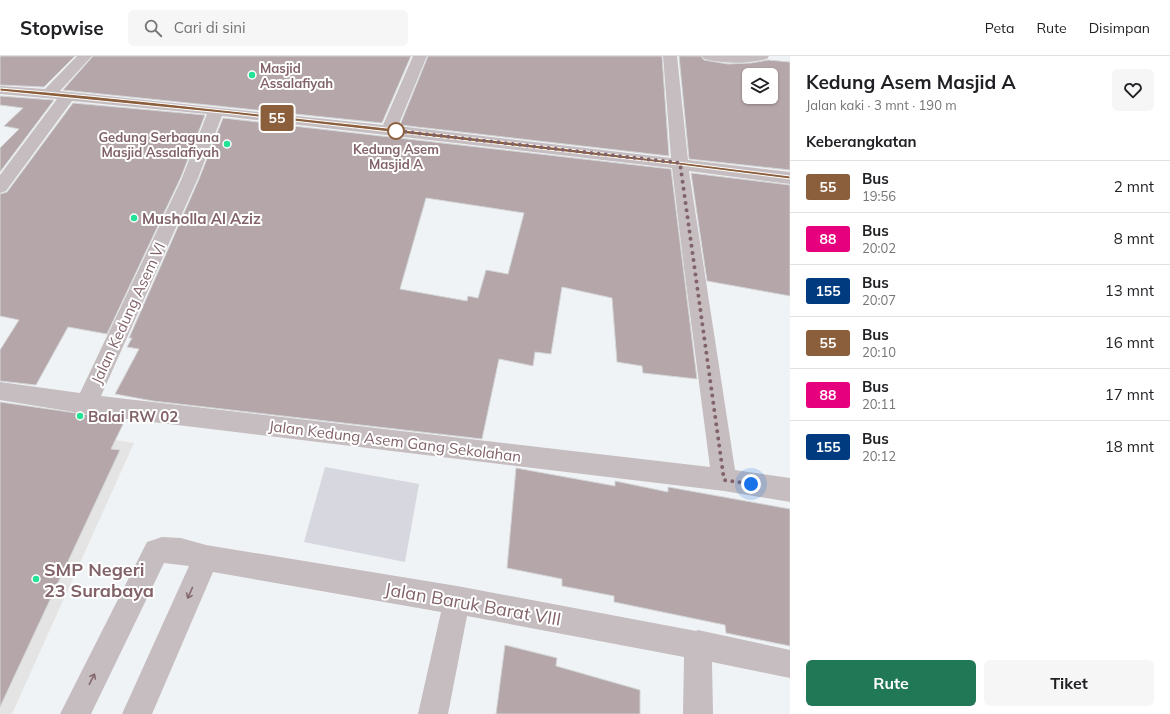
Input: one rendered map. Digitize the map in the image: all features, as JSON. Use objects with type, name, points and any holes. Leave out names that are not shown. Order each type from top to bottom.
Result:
[{"type":"street","points":[[49,94],[86,56]]},
{"type":"street","points":[[390,130],[420,56]]},
{"type":"street","points":[[670,56],[673,104],[680,163],[724,480]]},
{"type":"street","points":[[709,56],[739,60],[762,56]]},
{"type":"street","points":[[0,90],[68,95],[390,130],[680,163],[790,178]]},
{"type":"street","points":[[0,187],[68,95]]},
{"type":"street","name":"Jalan Kedung Asem VI","points":[[86,404],[190,178],[216,111]]},
{"type":"street","name":"Jalan Kedung Asem Gang Sekolahan","points":[[0,392],[86,404],[724,480],[790,490]]},
{"type":"street","name":"Jalan Baruk Barat VIII","points":[[75,714],[156,551],[171,549],[206,558],[457,600],[698,644],[790,664]]},
{"type":"street","points":[[137,714],[206,558]]},
{"type":"street","points":[[433,714],[457,600]]},
{"type":"street","points":[[698,644],[698,714]]},
{"type":"shaded area","name":"SMP Negeri 23 Surabaya","points":[[0,422],[134,443],[12,714],[0,714]]},
{"type":"shaded area","points":[[325,467],[419,484],[405,562],[304,542]]},
{"type":"building","points":[[0,56],[75,56],[44,87],[0,85]]},
{"type":"building","points":[[93,56],[411,56],[382,123],[63,90]]},
{"type":"building","points":[[428,56],[662,56],[669,156],[400,125]]},
{"type":"building","points":[[679,56],[701,56],[704,60],[728,64],[751,63],[768,60],[790,62],[790,170],[689,159]]},
{"type":"building","points":[[0,96],[54,100],[0,172],[0,148],[19,129],[4,126],[23,108],[0,105]]},
{"type":"building","points":[[73,103],[205,115],[181,177],[107,334],[68,327],[36,385],[0,381],[0,350],[19,320],[0,316],[0,194],[7,192]]},
{"type":"building","points":[[223,118],[671,169],[697,379],[643,373],[642,366],[617,362],[612,298],[562,287],[551,354],[535,352],[533,366],[499,359],[482,439],[153,401],[115,394],[139,349],[127,347],[132,338],[129,338],[199,179]],"holes":[[[426,198],[524,213],[508,274],[486,270],[478,298],[468,296],[467,301],[400,289]]]},
{"type":"building","points":[[691,173],[790,185],[790,296],[707,281]]},
{"type":"building","name":"SMP Negeri 23 Surabaya","points":[[0,402],[125,420],[111,449],[120,450],[0,707]]},
{"type":"building","points":[[516,468],[615,486],[615,481],[668,492],[668,487],[790,509],[790,646],[726,633],[725,625],[614,602],[614,596],[562,586],[562,579],[507,568]]},
{"type":"building","points":[[505,645],[557,658],[556,666],[640,690],[640,714],[496,714]]},
{"type":"bus line","name":"55","points":[[0,90],[68,95],[232,113],[680,163],[790,178]]},
{"type":"place","name":"Masjid Assalafiyah","points":[[252,75]]},
{"type":"place","name":"Kedung Asem Masjid A","points":[[396,131]]},
{"type":"place","name":"Gedung Serbaguna Masjid Assalafiyah","points":[[227,144]]},
{"type":"place","name":"Musholla Al Aziz","points":[[134,218]]},
{"type":"place","name":"Balai RW 02","points":[[80,416]]},
{"type":"place","name":"SMP Negeri 23 Surabaya","points":[[36,579]]},
{"type":"route","points":[[396,131],[390,130],[680,163],[724,480],[751,484]]}]
